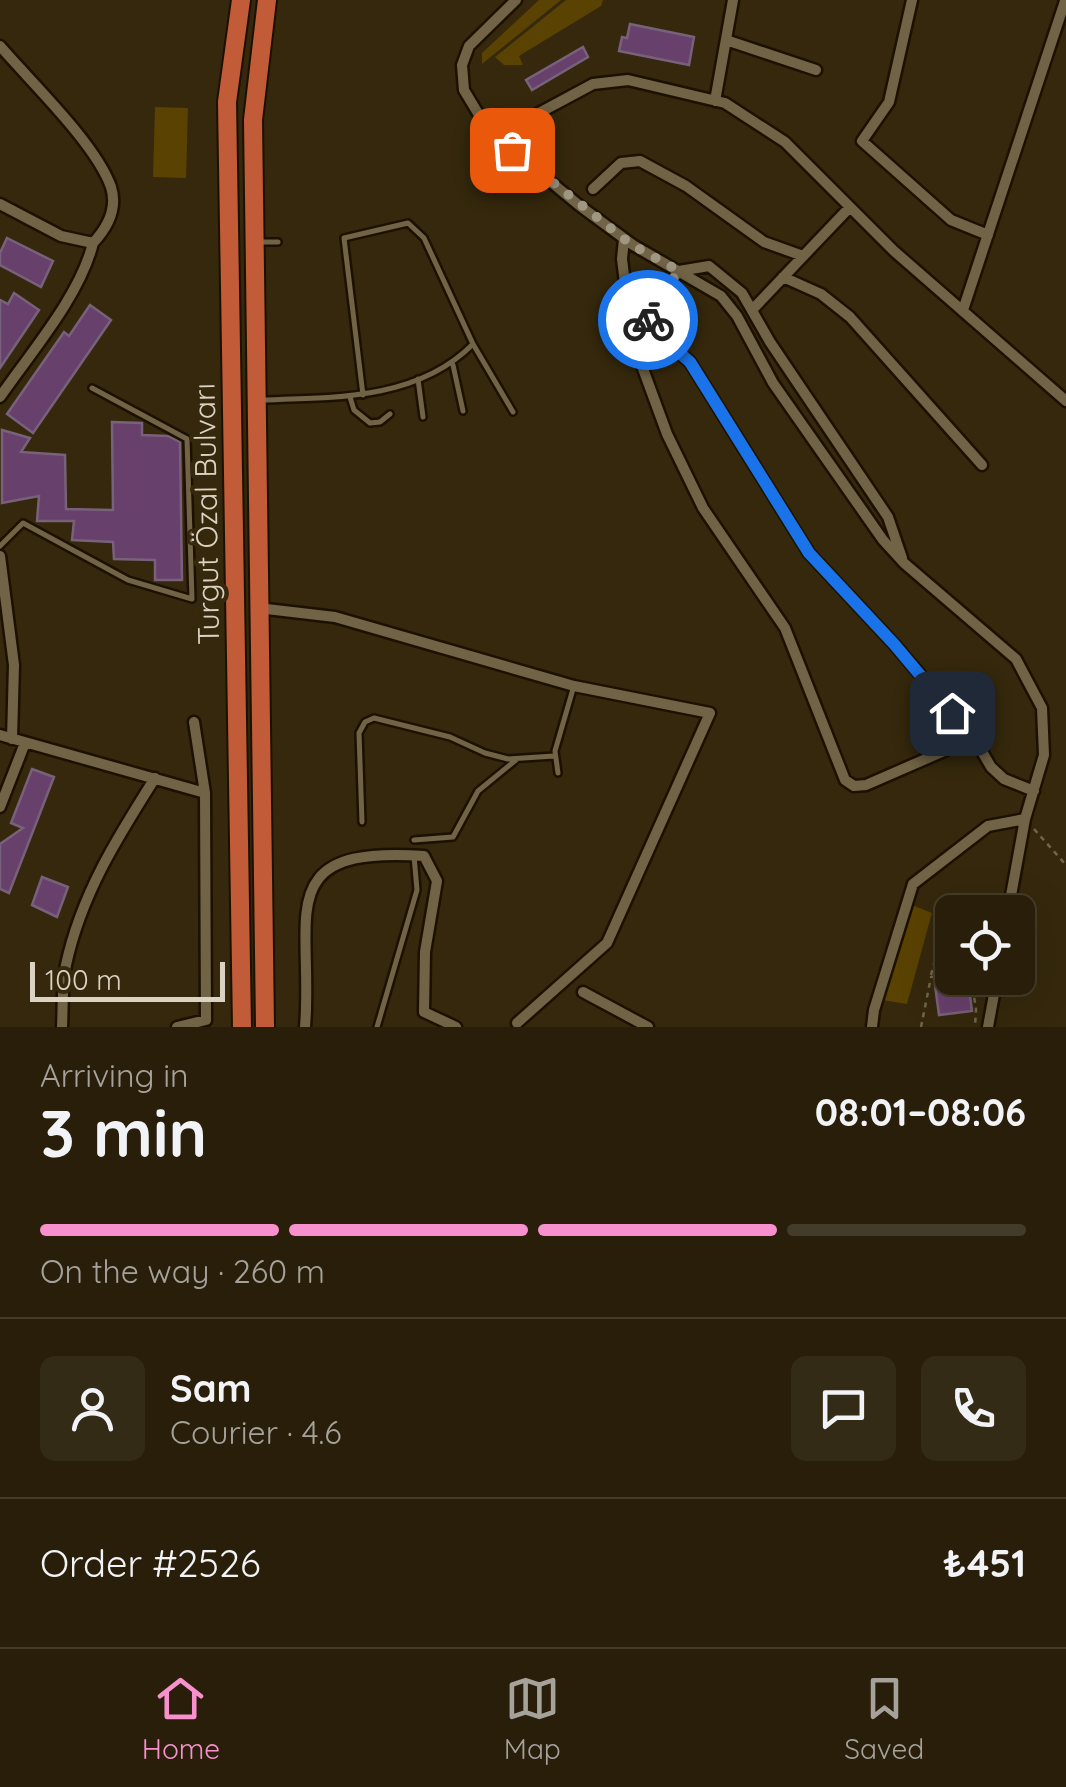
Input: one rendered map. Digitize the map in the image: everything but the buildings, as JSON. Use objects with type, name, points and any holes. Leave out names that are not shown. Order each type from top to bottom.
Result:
[{"type":"highway","name":"Turgut Özal Bulvarı","points":[[241,0],[227,102],[242,1027]]},
{"type":"highway","name":"Turgut Özal Bulvarı","points":[[264,1027],[253,120],[267,0]]},
{"type":"street","points":[[516,0],[469,46],[462,65],[464,90],[480,116],[512,150],[624,239],[721,296],[773,382],[882,540],[1016,659],[1042,708],[1044,755],[1025,819],[1011,895]]},
{"type":"street","points":[[716,101],[733,0]]},
{"type":"street","points":[[912,0],[889,102],[862,141],[951,220],[988,235]]},
{"type":"street","points":[[963,310],[1066,1],[1054,0]]},
{"type":"street","points":[[726,40],[816,70]]},
{"type":"street","points":[[0,46],[82,139],[112,189],[110,224],[93,243],[71,292],[0,397]]},
{"type":"street","points":[[498,135],[593,84],[628,80],[725,103],[785,142],[894,251],[1066,401]]},
{"type":"street","points":[[594,189],[621,163],[640,162],[686,186],[764,242],[803,256]]},
{"type":"street","points":[[0,204],[61,236],[93,243]]},
{"type":"street","points":[[752,310],[850,206]]},
{"type":"street","points":[[624,239],[622,259],[630,316],[642,366],[667,434],[703,508],[785,628],[845,780],[854,786],[866,785],[974,738]]},
{"type":"street","points":[[904,563],[888,517],[742,292],[708,266],[679,271],[648,311],[648,320],[690,362],[809,553],[974,738],[991,767],[1004,779],[1034,790]]},
{"type":"street","points":[[783,278],[821,294],[850,317],[982,464]]},
{"type":"street","points":[[0,556],[14,665],[12,739]]},
{"type":"street","points":[[258,608],[335,616],[574,686],[710,713],[606,943],[516,1023]]},
{"type":"street","points":[[177,1027],[206,1020],[205,793],[194,722]]},
{"type":"street","points":[[0,735],[205,793]]},
{"type":"street","points":[[0,807],[25,743]]},
{"type":"street","points":[[62,1027],[66,968],[80,913],[101,865],[155,778]]},
{"type":"street","points":[[872,1027],[913,884],[988,826],[1025,819]]},
{"type":"street","points":[[305,1027],[308,992],[304,908],[321,872],[348,858],[414,856],[424,856],[437,880],[425,952],[424,1012],[456,1027]]},
{"type":"street","points":[[583,992],[648,1027]]},
{"type":"street","points":[[988,1027],[994,995]]},
{"type":"street","points":[[618,1027],[624,1014]]},
{"type":"lane","points":[[363,396],[344,238],[408,223],[424,238],[473,344],[514,412]]},
{"type":"lane","points":[[253,242],[278,242]]},
{"type":"lane","points":[[255,400],[363,396],[452,365],[473,344]]},
{"type":"lane","points":[[452,365],[462,411]]},
{"type":"lane","points":[[418,378],[422,417]]},
{"type":"lane","points":[[0,546],[23,523],[128,580],[192,598],[187,440],[92,388]]},
{"type":"lane","points":[[350,396],[354,410],[370,422],[380,422],[390,414]]},
{"type":"lane","points":[[558,773],[554,756],[574,686]]},
{"type":"lane","points":[[362,822],[359,733],[364,722],[374,718],[450,737],[485,753],[519,758],[554,756]]},
{"type":"lane","points":[[414,840],[454,837],[478,791],[519,758]]},
{"type":"lane","points":[[377,1027],[417,890],[414,856]]},
{"type":"path","points":[[1025,819],[1066,865]]},
{"type":"path","points":[[921,1027],[935,959]]},
{"type":"path","points":[[930,976],[935,976]]},
{"type":"path","points":[[973,995],[975,1027]]},
{"type":"shaded area","points":[[539,0],[561,0],[482,64],[482,53]]},
{"type":"shaded area","points":[[566,0],[603,0],[601,6],[519,56],[523,65],[504,65],[495,57]]},
{"type":"shaded area","points":[[155,107],[188,108],[186,178],[153,177]]},
{"type":"shaded area","points":[[912,905],[932,913],[907,1004],[882,1000]]},
{"type":"way so far","points":[[512,150],[632,245],[679,271],[648,311],[648,320]]},
{"type":"route","points":[[648,320],[690,362],[809,553],[952,713]]}]
